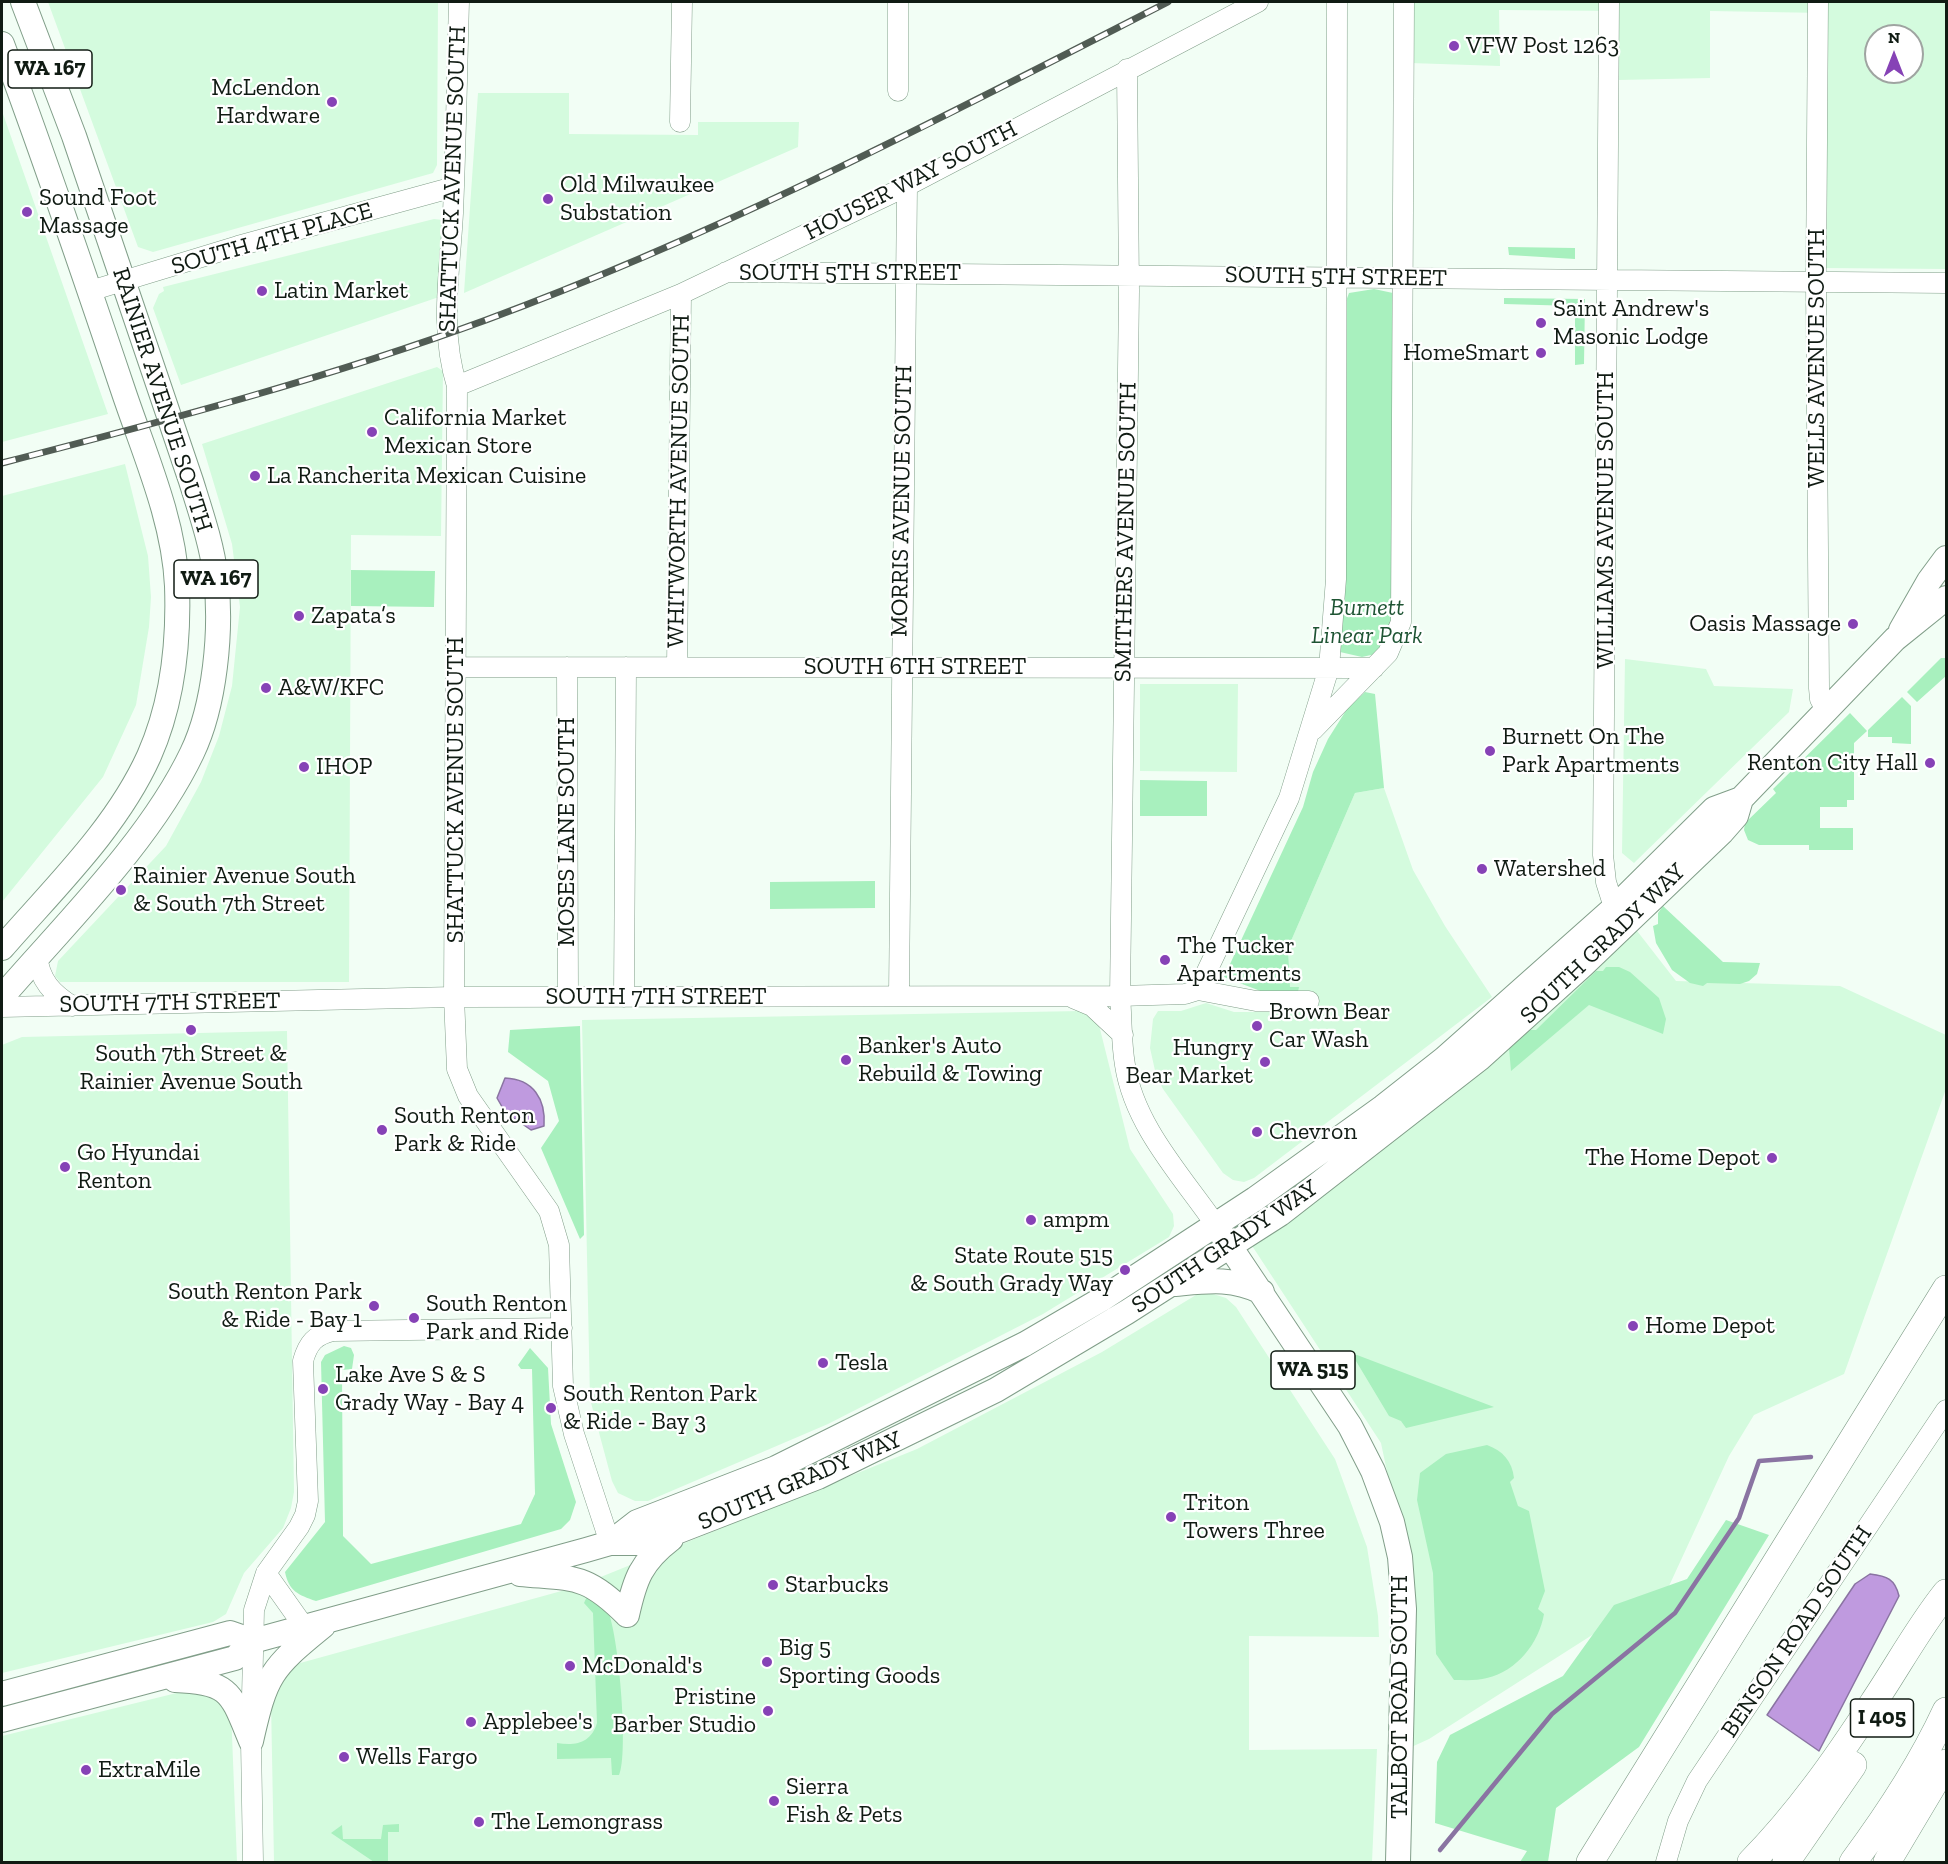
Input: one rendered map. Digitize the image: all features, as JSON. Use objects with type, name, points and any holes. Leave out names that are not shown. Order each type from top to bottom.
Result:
[{"type":"highway","points":[[1590,1863],[1947,1289]]},
{"type":"highway","points":[[1750,1863],[1801,1807],[1835,1760],[1919,1628],[1947,1593]]},
{"type":"highway","name":"I 405","points":[[1786,1863],[1849,1772],[1947,1606]]},
{"type":"highway","name":"I 405","points":[[1853,1863],[1879,1828],[1931,1743],[1947,1712]]},
{"type":"highway","points":[[1887,1863],[1947,1762]]},
{"type":"main road","name":"RAINIER AVENUE SOUTH","points":[[2,997],[120,860],[159,810],[193,751],[214,667],[217,597],[208,536],[67,114],[23,2]]},
{"type":"main road","name":"RAINIER AVENUE SOUTH","points":[[2,44],[55,185],[165,517],[177,585],[172,673],[162,722],[149,757],[115,813],[77,863],[2,948]]},
{"type":"main road","name":"SOUTH GRADY WAY","points":[[1895,639],[1929,581],[1947,558]]},
{"type":"main road","name":"SOUTH GRADY WAY","points":[[2,1719],[234,1658],[253,1641],[610,1543],[648,1544],[843,1465],[898,1440],[962,1408],[1061,1353],[1280,1214],[1479,1059],[1574,973],[1617,918],[1714,809],[1741,799],[1895,639],[1947,598]]},
{"type":"main road","name":"SOUTH GRADY WAY","points":[[610,1543],[637,1522],[776,1468],[958,1378],[1061,1323],[1255,1199],[1374,1114],[1617,918]]},
{"type":"main road","name":"TALBOT ROAD SOUTH","points":[[1215,1224],[1262,1292],[1363,1449],[1392,1522],[1400,1557],[1404,1610],[1398,1863]]},
{"type":"main road","points":[[1170,1285],[1223,1281],[1243,1282],[1262,1292]]},
{"type":"main road","points":[[1061,1323],[1061,1353]]},
{"type":"main road","points":[[898,1440],[900,1430],[909,1418],[955,1394],[958,1378]]},
{"type":"main road","points":[[843,1465],[847,1450],[885,1428],[889,1413]]},
{"type":"main road","points":[[506,1572],[583,1581],[599,1589],[627,1615],[645,1563],[682,1530]]},
{"type":"main road","points":[[251,1741],[262,1693],[273,1673],[286,1657],[330,1621]]},
{"type":"main road","name":"SOUTH GRADY WAY","points":[[2,1694],[230,1633],[253,1641]]},
{"type":"main road","points":[[152,1679],[202,1681],[219,1686],[234,1700],[251,1741]]},
{"type":"street","name":"SHATTUCK AVENUE SOUTH","points":[[459,2],[454,187],[446,318],[450,358],[457,386],[454,997],[457,1069],[468,1096],[549,1211],[559,1245],[563,1386],[574,1434],[610,1543]]},
{"type":"street","points":[[680,122],[682,2]]},
{"type":"street","points":[[898,2],[898,91]]},
{"type":"street","name":"HOUSER WAY SOUTH","points":[[457,386],[681,294],[908,186],[1258,2]]},
{"type":"street","points":[[1198,990],[1288,798],[1311,732],[1329,668],[1336,579],[1337,2]]},
{"type":"street","points":[[1311,732],[1388,653],[1401,622],[1404,2]]},
{"type":"street","name":"WILLIAMS AVENUE SOUTH","points":[[1609,2],[1603,855],[1604,873],[1617,918]]},
{"type":"street","name":"WELLS AVENUE SOUTH","points":[[1818,2],[1816,282],[1819,688],[1820,699],[1827,712]]},
{"type":"street","name":"SMITHERS AVENUE SOUTH","points":[[1127,69],[1130,275],[1120,996],[1125,1066],[1136,1102],[1153,1138],[1215,1224]]},
{"type":"street","name":"MORRIS AVENUE SOUTH","points":[[899,996],[900,667],[908,186]]},
{"type":"street","name":"SOUTH 4TH PLACE","points":[[90,291],[124,283],[238,246],[454,187]]},
{"type":"street","name":"SOUTH 5TH STREET","points":[[726,272],[1947,283]]},
{"type":"street","name":"WHITWORTH AVENUE SOUTH","points":[[677,667],[681,294]]},
{"type":"street","name":"SOUTH 6TH STREET","points":[[457,667],[1374,668]]},
{"type":"street","name":"MOSES LANE SOUTH","points":[[567,667],[568,997]]},
{"type":"street","points":[[624,997],[626,667]]},
{"type":"street","points":[[37,956],[42,979],[51,992],[72,1006]]},
{"type":"street","name":"SOUTH 7TH STREET","points":[[2,1007],[454,997],[1120,996],[1185,994],[1198,990],[1256,1001],[1309,1001]]},
{"type":"street","points":[[1067,996],[1092,1006],[1123,1035]]},
{"type":"street","points":[[253,1863],[251,1741],[254,1610],[266,1573],[306,1515],[308,1501],[303,1361],[307,1347],[319,1334],[333,1330],[562,1328]]},
{"type":"street","name":"BENSON ROAD SOUTH","points":[[1666,1863],[1678,1821],[1697,1781],[1947,1410]]},
{"type":"street","points":[[266,1573],[305,1628]]},
{"type":"shaded area","points":[[48,2],[438,2],[437,165],[433,173],[153,252],[138,247]]},
{"type":"shaded area","points":[[1411,2],[1946,2],[1946,269],[1824,268],[1824,13],[1710,11],[1710,78],[1619,80],[1618,11],[1499,10],[1500,66],[1410,63]]},
{"type":"shaded area","points":[[478,93],[569,93],[569,134],[698,135],[698,122],[799,122],[798,147],[464,293]]},
{"type":"shaded area","points":[[2,111],[108,414],[2,442]]},
{"type":"shaded area","points":[[434,219],[443,220],[439,297],[181,385],[153,308],[159,294],[164,291],[163,287]]},
{"type":"shaded area","points":[[437,367],[443,371],[441,536],[351,535],[349,982],[60,982],[55,976],[58,961],[166,846],[201,782],[219,736],[232,686],[240,607],[232,544],[202,444]]},
{"type":"shaded area","points":[[125,464],[148,556],[151,597],[149,627],[136,705],[103,777],[2,902],[2,496]]},
{"type":"shaded area","points":[[1625,659],[1706,669],[1714,686],[1793,689],[1789,712],[1634,863],[1622,853]]},
{"type":"shaded area","points":[[1140,684],[1238,684],[1237,772],[1140,771]]},
{"type":"shaded area","points":[[1384,788],[1413,870],[1445,926],[1492,997],[1254,1178],[1244,1182],[1233,1180],[1223,1173],[1163,1089],[1156,1075],[1150,1048],[1153,1019],[1158,1011],[1181,1011],[1206,1003],[1234,1012],[1280,1012],[1280,993],[1299,990],[1290,987],[1288,948],[1355,793]]},
{"type":"shaded area","points":[[1634,927],[1676,981],[1840,986],[1946,1035],[1946,1089],[1844,1374],[1754,1415],[1729,1456],[1669,1586],[1429,1739],[1407,1749],[1408,1572],[1381,1443],[1245,1235]]},
{"type":"shaded area","points":[[1081,1011],[1098,1021],[1130,1149],[1173,1214],[1174,1226],[1169,1237],[1043,1314],[828,1424],[648,1501],[635,1501],[618,1493],[612,1481],[590,1399],[582,1020]]},
{"type":"shaded area","points":[[287,1031],[294,1492],[291,1508],[283,1528],[244,1573],[226,1614],[213,1622],[2,1673],[2,1045],[22,1037]]},
{"type":"shaded area","points":[[505,1078],[523,1082],[536,1092],[543,1107],[544,1126],[531,1130],[505,1112],[497,1098]]},
{"type":"shaded area","points":[[1210,1293],[1226,1298],[1236,1307],[1335,1459],[1367,1547],[1378,1616],[1379,1637],[1249,1636],[1249,1750],[1377,1749],[1372,1862],[274,1862],[271,1702],[273,1695],[293,1665],[576,1587],[917,1449],[1102,1352],[1196,1295]]},
{"type":"shaded area","points":[[1870,1574],[1893,1582],[1899,1596],[1819,1751],[1767,1715],[1855,1584]]},
{"type":"shaded area","points":[[201,1687],[231,1710],[237,1862],[2,1862],[2,1736]]},
{"type":"green space","points":[[1508,247],[1575,248],[1575,259],[1509,255]]},
{"type":"green space","name":"Burnett Linear Park","points":[[1374,289],[1393,293],[1396,297],[1395,623],[1380,653],[1362,657],[1340,652],[1346,575],[1346,301],[1349,293]]},
{"type":"green space","points":[[1504,298],[1585,299],[1584,364],[1575,365],[1575,306],[1504,304]]},
{"type":"green space","points":[[351,570],[435,571],[434,607],[351,606]]},
{"type":"green space","points":[[1941,658],[1946,658],[1946,676],[1917,702],[1907,692]]},
{"type":"green space","name":"Burnett Linear Park","points":[[1365,692],[1375,694],[1384,788],[1355,793],[1288,948],[1290,987],[1299,987],[1298,992],[1263,992],[1224,977],[1303,807],[1313,772],[1328,739],[1347,709]]},
{"type":"green space","points":[[1902,697],[1911,706],[1911,744],[1892,743],[1892,737],[1868,737],[1868,730]]},
{"type":"green space","points":[[1850,713],[1867,731],[1854,743],[1854,800],[1847,800],[1847,807],[1820,807],[1820,828],[1853,828],[1853,850],[1809,850],[1809,845],[1759,845],[1748,840],[1744,830],[1745,823],[1776,793],[1773,789]]},
{"type":"green space","points":[[1140,780],[1207,781],[1207,816],[1140,816]]},
{"type":"green space","points":[[875,881],[875,908],[770,909],[770,882]]},
{"type":"green space","points":[[1663,906],[1723,962],[1760,963],[1757,974],[1749,981],[1740,984],[1707,983],[1703,986],[1690,983],[1672,970],[1656,943],[1653,926],[1658,924],[1658,913]]},
{"type":"green space","points":[[1606,967],[1619,967],[1630,972],[1659,998],[1666,1019],[1663,1034],[1589,1005],[1511,1071],[1509,1048],[1530,1030],[1536,1030],[1596,971],[1603,971]]},
{"type":"green space","points":[[580,1026],[584,1235],[580,1239],[541,1148],[559,1121],[548,1081],[508,1052],[510,1030]]},
{"type":"green space","points":[[344,1346],[351,1348],[354,1355],[352,1369],[342,1370],[343,1536],[371,1564],[521,1524],[535,1494],[532,1369],[521,1369],[518,1365],[530,1348],[548,1368],[551,1424],[576,1502],[570,1520],[561,1529],[316,1601],[295,1591],[289,1584],[285,1572],[325,1522],[321,1362],[325,1355]]},
{"type":"green space","points":[[1357,1355],[1494,1407],[1406,1428],[1401,1421],[1389,1416],[1353,1356]]},
{"type":"green space","points":[[1487,1445],[1498,1450],[1509,1462],[1514,1478],[1510,1482],[1518,1506],[1529,1511],[1545,1591],[1538,1609],[1544,1614],[1532,1645],[1508,1669],[1483,1679],[1454,1680],[1436,1654],[1433,1573],[1417,1500],[1420,1473],[1446,1454]]},
{"type":"green space","points":[[1726,1520],[1769,1535],[1639,1747],[1556,1808],[1548,1862],[1520,1862],[1527,1851],[1435,1823],[1437,1762],[1450,1735],[1563,1676],[1614,1605],[1687,1579]]},
{"type":"green space","points":[[590,1590],[604,1602],[614,1635],[623,1717],[622,1763],[619,1775],[612,1775],[611,1758],[557,1759],[557,1743],[582,1742],[591,1735],[597,1723],[593,1613],[584,1603]]},
{"type":"green space","points":[[399,1824],[399,1832],[388,1832],[388,1862],[374,1862],[331,1833],[342,1825],[343,1839],[381,1839],[383,1825]]},
{"type":"waterway","points":[[1440,1850],[1552,1714],[1675,1613],[1739,1518],[1759,1461],[1811,1457]]},
{"type":"railway","points":[[2,463],[185,415],[306,380],[427,341],[574,286],[661,250],[832,171],[1168,2]]},
{"type":"place","name":"VFW Post 1263","points":[[1454,46]]},
{"type":"place","name":"McLendon Hardware","points":[[332,102]]},
{"type":"place","name":"Old Milwaukee Substation","points":[[548,199]]},
{"type":"place","name":"Sound Foot Massage","points":[[27,212]]},
{"type":"place","name":"Latin Market","points":[[262,291]]},
{"type":"place","name":"Saint Andrew's Masonic Lodge","points":[[1541,323]]},
{"type":"place","name":"HomeSmart","points":[[1541,353]]},
{"type":"place","name":"California Market Mexican Store","points":[[372,432]]},
{"type":"place","name":"La Rancherita Mexican Cuisine","points":[[255,476]]},
{"type":"place","name":"Zapata’s","points":[[299,616]]},
{"type":"place","name":"Oasis Massage","points":[[1853,624]]},
{"type":"place","name":"A&W/KFC","points":[[266,688]]},
{"type":"place","name":"Burnett On The Park Apartments","points":[[1490,751]]},
{"type":"place","name":"Renton City Hall","points":[[1930,763]]},
{"type":"place","name":"IHOP","points":[[304,767]]},
{"type":"place","name":"Watershed","points":[[1482,869]]},
{"type":"place","name":"Rainier Avenue South & South 7th Street","points":[[121,890]]},
{"type":"place","name":"The Tucker Apartments","points":[[1165,960]]},
{"type":"place","name":"Brown Bear Car Wash","points":[[1257,1026]]},
{"type":"place","name":"South 7th Street & Rainier Avenue South","points":[[191,1030]]},
{"type":"place","name":"Banker's Auto Rebuild & Towing","points":[[846,1060]]},
{"type":"place","name":"Hungry Bear Market","points":[[1265,1062]]},
{"type":"place","name":"South Renton Park & Ride","points":[[382,1130]]},
{"type":"place","name":"Chevron","points":[[1257,1132]]},
{"type":"place","name":"The Home Depot","points":[[1772,1158]]},
{"type":"place","name":"Go Hyundai Renton","points":[[65,1167]]},
{"type":"place","name":"ampm","points":[[1031,1220]]},
{"type":"place","name":"State Route 515 & South Grady Way","points":[[1125,1270]]},
{"type":"place","name":"South Renton Park & Ride - Bay 1","points":[[374,1306]]},
{"type":"place","name":"South Renton Park and Ride","points":[[414,1318]]},
{"type":"place","name":"Home Depot","points":[[1633,1326]]},
{"type":"place","name":"Tesla","points":[[823,1363]]},
{"type":"place","name":"Lake Ave S & S Grady Way - Bay 4","points":[[323,1389]]},
{"type":"place","name":"South Renton Park & Ride - Bay 3","points":[[551,1408]]},
{"type":"place","name":"Triton Towers Three","points":[[1171,1517]]},
{"type":"place","name":"Starbucks","points":[[773,1585]]},
{"type":"place","name":"Big 5 Sporting Goods","points":[[767,1662]]},
{"type":"place","name":"McDonald's","points":[[570,1666]]},
{"type":"place","name":"Pristine Barber Studio","points":[[768,1711]]},
{"type":"place","name":"Applebee's","points":[[471,1722]]},
{"type":"place","name":"Wells Fargo","points":[[344,1757]]},
{"type":"place","name":"ExtraMile","points":[[86,1770]]},
{"type":"place","name":"Sierra Fish & Pets","points":[[774,1801]]},
{"type":"place","name":"The Lemongrass","points":[[479,1822]]}]
